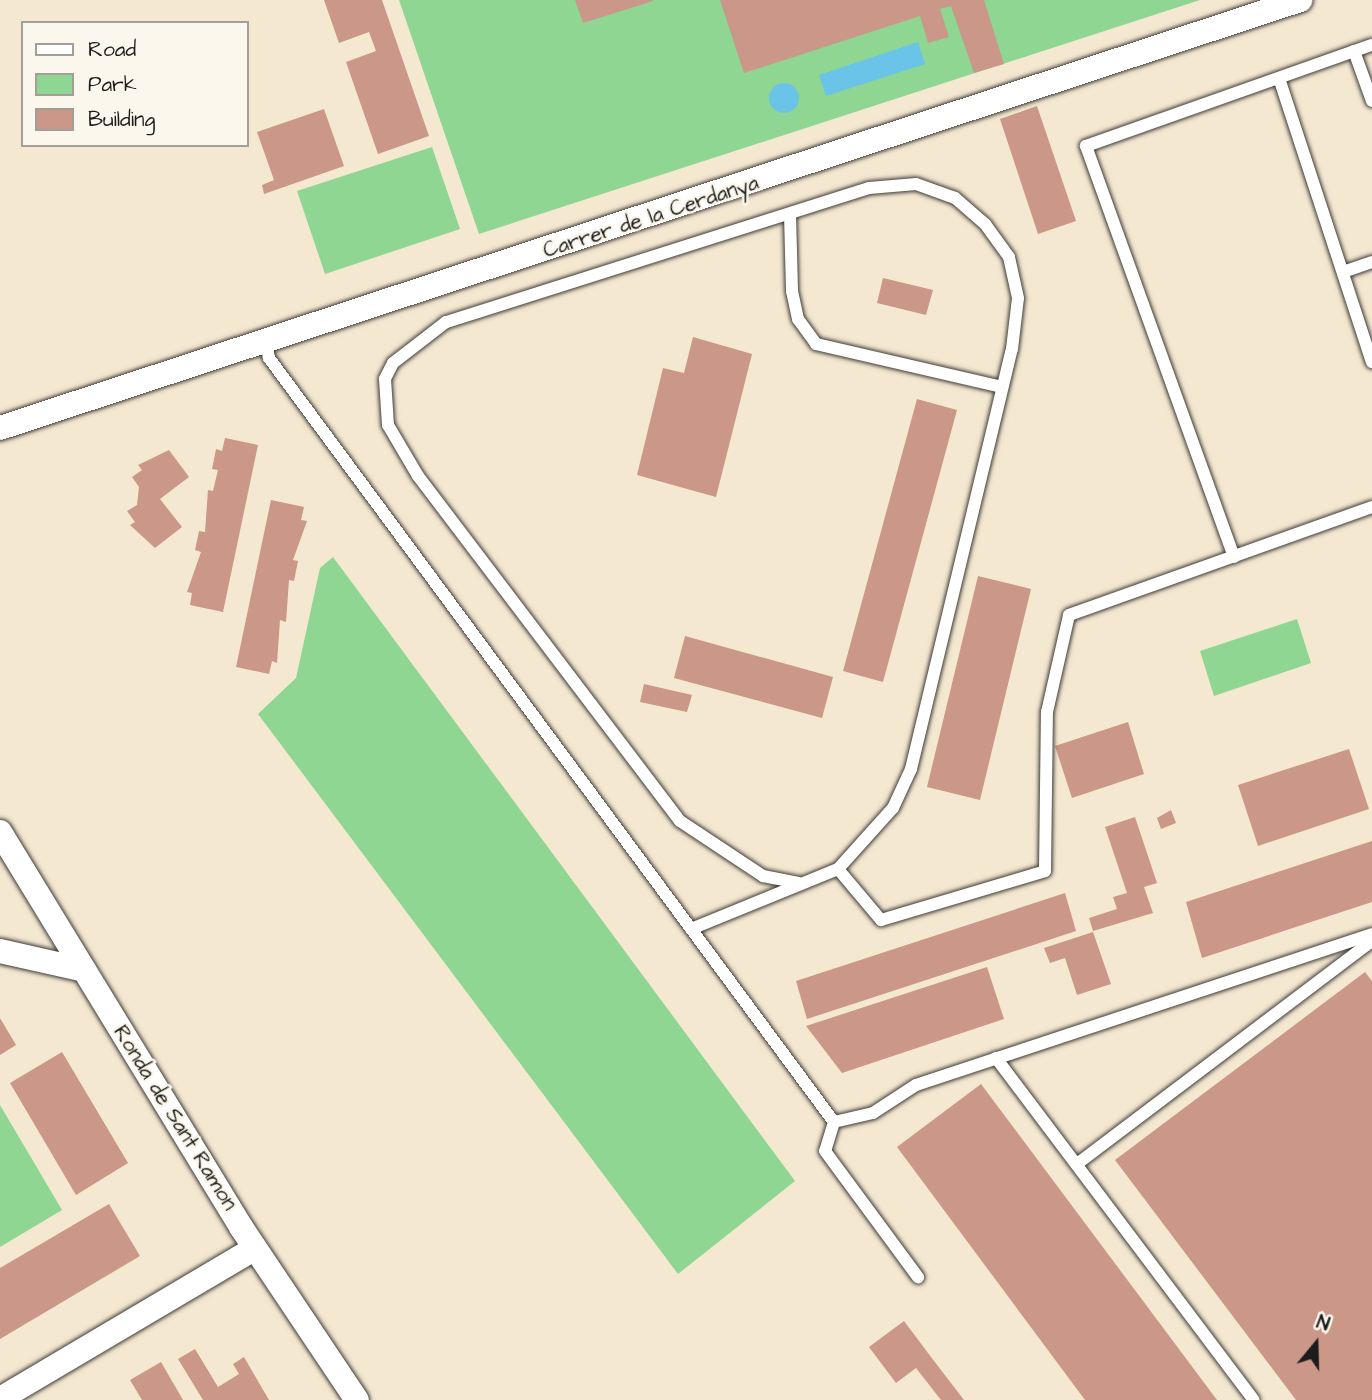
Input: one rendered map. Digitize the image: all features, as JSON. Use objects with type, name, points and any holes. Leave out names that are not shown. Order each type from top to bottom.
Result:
[{"type":"street","name":"Carrer de la Cerdanya","points":[[0,428],[1300,0]]},
{"type":"street","name":"Ronda de Sant Ramon","points":[[0,832],[255,1248],[356,1400]]},
{"type":"street","points":[[0,951],[84,971]]},
{"type":"street","points":[[0,1399],[255,1248]]},
{"type":"lane","points":[[1234,557],[1086,146],[1372,45]]},
{"type":"lane","points":[[1354,51],[1372,101]]},
{"type":"lane","points":[[1279,78],[1372,362]]},
{"type":"lane","points":[[691,929],[798,883],[838,869],[887,817],[911,769],[1002,387],[1018,298],[1009,257],[955,198],[897,182],[446,322],[393,363],[383,393],[388,425],[418,476],[680,821],[763,876],[798,883]]},
{"type":"lane","points":[[790,214],[792,291],[798,319],[817,344],[1002,387]]},
{"type":"lane","points":[[1343,272],[1372,262]]},
{"type":"lane","points":[[266,340],[269,358],[834,1122]]},
{"type":"lane","points":[[838,869],[881,920],[1045,871],[1046,712],[1069,615],[1372,507]]},
{"type":"lane","points":[[834,1122],[873,1113],[916,1085],[1372,934]]},
{"type":"lane","points":[[1077,1164],[1372,941]]},
{"type":"lane","points":[[996,1058],[1254,1400]]},
{"type":"lane","points":[[834,1122],[825,1151],[918,1277]]},
{"type":"green space","points":[[399,0],[1200,0],[479,234]]},
{"type":"green space","points":[[432,147],[460,229],[325,274],[297,191]]},
{"type":"green space","points":[[333,557],[795,1181],[678,1274],[258,714],[296,678],[320,568]]},
{"type":"green space","points":[[1297,619],[1311,663],[1214,696],[1200,651]]},
{"type":"green space","points":[[0,1105],[62,1210],[0,1247]]},
{"type":"water","points":[[918,42],[925,64],[826,96],[819,75]]},
{"type":"water","points":[[784,83],[790,84],[798,92],[798,104],[790,112],[784,113],[778,112],[770,104],[769,98],[770,92],[778,84]]},
{"type":"building","points":[[324,0],[382,0],[429,136],[378,154],[346,62],[376,51],[369,32],[339,43]]},
{"type":"building","points":[[575,0],[653,0],[653,1],[583,23]]},
{"type":"building","points":[[720,0],[984,0],[1004,64],[974,73],[951,6],[940,9],[949,37],[928,43],[920,16],[744,73]]},
{"type":"building","points":[[1037,106],[1076,221],[1038,234],[1000,119]]},
{"type":"building","points":[[324,109],[344,166],[264,194],[262,185],[274,180],[257,132]]},
{"type":"building","points":[[883,278],[933,290],[926,315],[877,303]]},
{"type":"building","points":[[693,337],[752,354],[716,497],[637,475],[663,368],[684,373]]},
{"type":"building","points":[[917,399],[957,410],[883,682],[843,671]]},
{"type":"building","points":[[225,438],[258,445],[223,612],[190,605],[192,593],[187,592],[201,552],[195,550],[199,531],[205,532],[208,490],[213,491],[218,470],[212,469],[216,449],[222,451]]},
{"type":"building","points":[[169,450],[189,477],[160,499],[182,527],[155,548],[130,525],[135,522],[127,511],[137,505],[139,487],[132,477],[142,470],[138,465]]},
{"type":"building","points":[[271,500],[304,507],[301,520],[307,521],[293,560],[298,561],[294,581],[289,580],[286,622],[280,620],[277,663],[272,661],[269,674],[236,667]]},
{"type":"building","points":[[978,576],[1031,589],[980,800],[927,787]]},
{"type":"building","points":[[685,636],[833,677],[822,718],[674,678]]},
{"type":"building","points":[[644,684],[692,695],[687,712],[640,702]]},
{"type":"building","points":[[1128,722],[1144,774],[1072,798],[1055,746]]},
{"type":"building","points":[[1349,749],[1369,809],[1258,846],[1238,785]]},
{"type":"building","points":[[1171,810],[1176,823],[1161,829],[1157,818]]},
{"type":"building","points":[[1135,817],[1157,883],[1144,887],[1153,913],[1093,931],[1089,918],[1117,909],[1113,897],[1127,893],[1105,827]]},
{"type":"building","points":[[1372,841],[1372,902],[1202,958],[1186,902]]},
{"type":"building","points":[[1065,893],[1076,931],[807,1019],[796,981]]},
{"type":"building","points":[[1093,932],[1111,984],[1077,995],[1065,958],[1050,963],[1044,948]]},
{"type":"building","points":[[987,967],[1004,1019],[842,1073],[806,1026]]},
{"type":"building","points":[[1365,972],[1372,981],[1372,1400],[1296,1400],[1115,1160]]},
{"type":"building","points":[[0,1018],[16,1045],[0,1055]]},
{"type":"building","points":[[62,1052],[128,1163],[76,1195],[10,1083]]},
{"type":"building","points":[[981,1084],[1217,1400],[1085,1400],[897,1147]]},
{"type":"building","points":[[109,1204],[140,1256],[0,1339],[0,1268]]},
{"type":"building","points":[[904,1321],[964,1400],[941,1400],[916,1368],[896,1383],[869,1347]]},
{"type":"building","points":[[195,1349],[218,1387],[239,1374],[233,1364],[244,1357],[269,1400],[203,1400],[178,1359]]},
{"type":"building","points":[[161,1362],[183,1400],[142,1400],[130,1380]]}]
